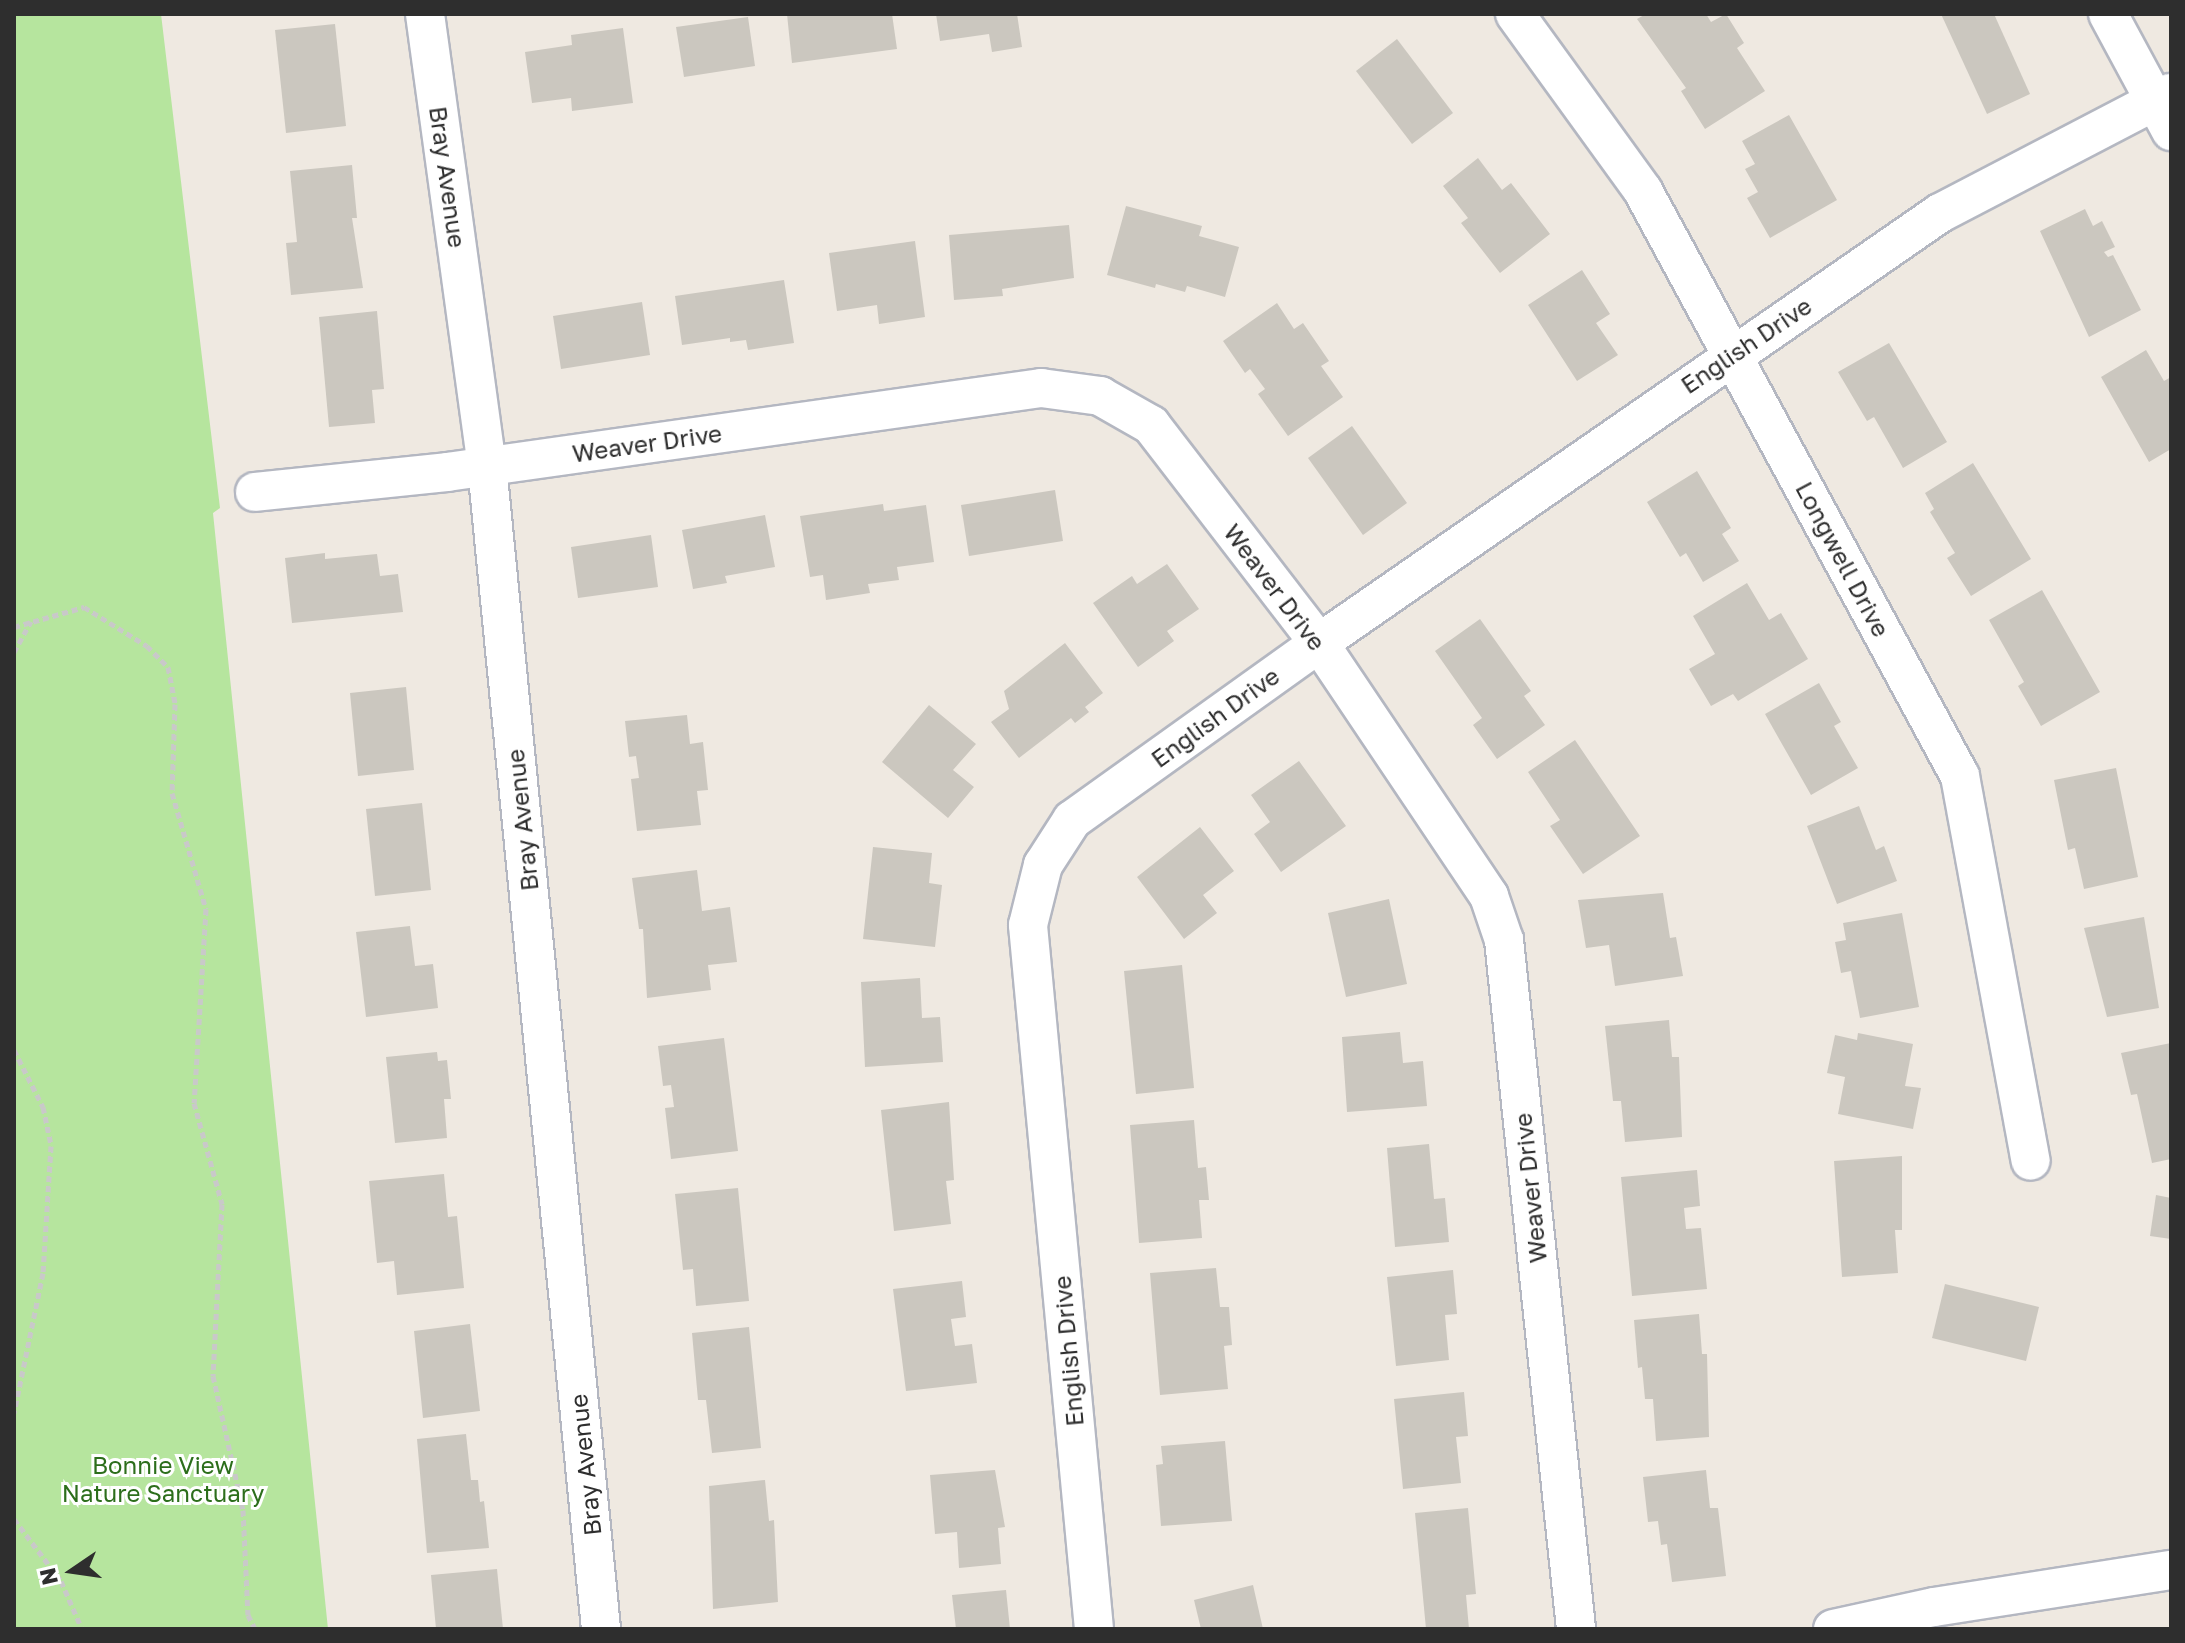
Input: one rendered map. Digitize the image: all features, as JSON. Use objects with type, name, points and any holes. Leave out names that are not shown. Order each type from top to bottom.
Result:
[{"type":"street","name":"Bray Avenue","points":[[425,14],[487,466],[601,1629]]},
{"type":"street","name":"Longwell Drive","points":[[1515,14],[1643,191],[1960,776],[2031,1161]]},
{"type":"street","points":[[2108,14],[2166,108]]},
{"type":"street","name":"English Drive","points":[[1094,1629],[1028,925],[1043,865],[1072,820],[1733,353],[1940,213],[2166,108]]},
{"type":"street","name":"Weaver Drive","points":[[255,492],[487,466],[1041,388],[1100,396],[1151,425],[1319,643],[1489,896],[1504,940],[1576,1629]]},
{"type":"street","points":[[1833,1629],[1934,1607],[2171,1570]]},
{"type":"path","points":[[14,627],[84,607],[147,646],[168,667],[175,704],[172,793],[206,909],[194,1103],[222,1204],[213,1376],[243,1510],[248,1615],[255,1629]]},
{"type":"path","points":[[14,652],[31,621]]},
{"type":"path","points":[[14,1050],[43,1107],[51,1146],[43,1273],[14,1413]]},
{"type":"path","points":[[14,1519],[61,1581],[82,1629]]},
{"type":"green space","name":"Bonnie View Nature Sanctuary","points":[[14,14],[161,14],[220,508],[213,513],[328,1629],[14,1629]]},
{"type":"building","points":[[787,14],[892,14],[897,49],[792,63]]},
{"type":"building","points":[[936,14],[1017,14],[1022,47],[992,52],[989,34],[940,41]]},
{"type":"building","points":[[1646,14],[1706,14],[1711,22],[1726,14],[1744,43],[1737,48],[1765,91],[1705,129],[1681,91],[1686,88],[1637,19]]},
{"type":"building","points":[[1941,14],[1994,14],[2030,94],[1987,114]]},
{"type":"building","points":[[748,17],[755,66],[684,77],[676,27]]},
{"type":"building","points":[[335,24],[346,126],[286,133],[275,30]]},
{"type":"building","points":[[623,28],[633,103],[572,111],[571,98],[532,103],[525,52],[572,45],[571,35]]},
{"type":"building","points":[[1397,39],[1453,113],[1412,144],[1356,71]]},
{"type":"building","points":[[1789,115],[1837,200],[1770,238],[1747,198],[1758,192],[1745,169],[1755,164],[1742,141]]},
{"type":"building","points":[[1478,158],[1502,190],[1511,183],[1550,234],[1500,273],[1461,223],[1468,218],[1443,186]]},
{"type":"building","points":[[352,165],[357,218],[352,218],[363,288],[291,295],[286,243],[297,242],[290,171]]},
{"type":"building","points":[[1126,206],[1202,226],[1199,236],[1239,247],[1225,297],[1187,286],[1185,292],[1156,284],[1155,288],[1107,275]]},
{"type":"building","points":[[2085,209],[2093,226],[2102,221],[2115,247],[2104,252],[2108,257],[2113,255],[2141,310],[2089,337],[2040,231]]},
{"type":"building","points":[[1069,225],[1074,278],[1002,289],[1003,296],[954,300],[949,235]]},
{"type":"building","points":[[915,241],[925,317],[879,324],[877,305],[837,311],[829,253]]},
{"type":"building","points":[[1582,270],[1610,314],[1596,323],[1618,355],[1577,381],[1528,305]]},
{"type":"building","points":[[784,280],[794,343],[748,350],[746,340],[730,342],[730,338],[682,345],[675,296]]},
{"type":"building","points":[[642,302],[650,355],[561,369],[553,316]]},
{"type":"building","points":[[1277,303],[1294,329],[1303,323],[1329,361],[1321,366],[1343,397],[1288,436],[1258,394],[1265,389],[1250,369],[1245,373],[1223,341]]},
{"type":"building","points":[[377,311],[384,389],[372,390],[375,423],[329,427],[319,317]]},
{"type":"building","points":[[1889,343],[1947,442],[1903,468],[1874,417],[1867,421],[1838,372]]},
{"type":"building","points":[[2146,350],[2164,381],[2171,377],[2171,449],[2149,462],[2101,377]]},
{"type":"building","points":[[1352,426],[1407,503],[1363,535],[1308,458]]},
{"type":"building","points":[[1973,463],[2031,559],[1971,596],[1947,558],[1955,553],[1930,512],[1934,509],[1925,493]]},
{"type":"building","points":[[1697,471],[1731,528],[1722,534],[1739,561],[1703,582],[1686,553],[1680,557],[1647,502]]},
{"type":"building","points":[[1055,490],[1063,541],[969,556],[961,505]]},
{"type":"building","points":[[883,504],[884,511],[926,505],[934,562],[897,567],[899,580],[868,584],[870,593],[826,600],[823,575],[810,577],[800,516]]},
{"type":"building","points":[[765,515],[775,567],[725,576],[727,583],[693,589],[682,530]]},
{"type":"building","points":[[651,535],[658,587],[578,598],[571,547]]},
{"type":"building","points":[[325,553],[325,559],[377,554],[380,576],[398,574],[403,612],[292,623],[285,558]]},
{"type":"building","points":[[1167,564],[1199,609],[1167,631],[1174,641],[1138,667],[1093,603],[1132,576],[1137,584]]},
{"type":"building","points":[[1747,583],[1769,620],[1781,613],[1808,659],[1738,701],[1733,694],[1711,706],[1689,669],[1715,654],[1693,616]]},
{"type":"building","points":[[2042,590],[2100,692],[2041,726],[2018,686],[2024,682],[1989,620]]},
{"type":"building","points":[[1480,619],[1531,691],[1524,696],[1545,725],[1497,759],[1473,725],[1482,718],[1435,651]]},
{"type":"building","points":[[1065,643],[1103,693],[1085,707],[1089,712],[1075,723],[1071,718],[1019,758],[991,722],[1009,709],[1004,691]]},
{"type":"building","points":[[1819,683],[1841,722],[1834,726],[1858,768],[1811,795],[1765,714]]},
{"type":"building","points":[[406,687],[414,770],[358,776],[350,693]]},
{"type":"building","points":[[929,705],[976,744],[953,770],[974,787],[948,818],[882,762]]},
{"type":"building","points":[[687,715],[690,744],[703,742],[708,790],[697,791],[701,825],[637,831],[631,779],[639,778],[636,756],[629,757],[625,721]]},
{"type":"building","points":[[1575,740],[1640,836],[1583,874],[1550,826],[1560,820],[1528,772]]},
{"type":"building","points":[[1299,761],[1346,826],[1281,872],[1254,834],[1270,822],[1251,795]]},
{"type":"building","points":[[2116,768],[2138,877],[2084,889],[2075,848],[2068,850],[2054,780]]},
{"type":"building","points":[[422,803],[431,890],[375,896],[366,809]]},
{"type":"building","points":[[1859,806],[1876,850],[1884,846],[1897,881],[1837,904],[1807,826]]},
{"type":"building","points":[[1200,827],[1234,871],[1203,895],[1217,913],[1184,939],[1137,877]]},
{"type":"building","points":[[873,847],[932,853],[929,883],[942,885],[935,947],[863,939]]},
{"type":"building","points":[[697,870],[702,911],[730,907],[737,962],[708,965],[711,990],[647,998],[643,929],[639,929],[632,878]]},
{"type":"building","points":[[1663,893],[1670,938],[1676,937],[1683,976],[1615,986],[1609,945],[1586,948],[1578,900]]},
{"type":"building","points":[[1389,899],[1407,984],[1346,997],[1328,913]]},
{"type":"building","points":[[1902,913],[1919,1007],[1860,1018],[1851,971],[1841,973],[1835,942],[1846,940],[1843,923]]},
{"type":"building","points":[[2144,917],[2159,1008],[2107,1017],[2084,928]]},
{"type":"building","points":[[410,926],[415,966],[433,964],[438,1008],[366,1017],[356,932]]},
{"type":"building","points":[[1182,965],[1194,1088],[1136,1094],[1124,971]]},
{"type":"building","points":[[920,978],[922,1018],[940,1017],[943,1062],[865,1067],[861,982]]},
{"type":"building","points":[[1669,1020],[1672,1057],[1679,1057],[1682,1137],[1625,1142],[1621,1101],[1613,1101],[1605,1026]]},
{"type":"building","points":[[1400,1032],[1403,1063],[1423,1061],[1427,1106],[1347,1112],[1342,1037]]},
{"type":"building","points":[[1858,1033],[1913,1044],[1905,1086],[1921,1088],[1913,1129],[1838,1114],[1845,1077],[1827,1073],[1835,1035],[1857,1040]]},
{"type":"building","points":[[724,1038],[738,1151],[671,1159],[665,1108],[674,1107],[671,1085],[663,1086],[658,1046]]},
{"type":"building","points":[[2171,1043],[2171,1159],[2152,1163],[2137,1094],[2131,1095],[2121,1053]]},
{"type":"building","points":[[437,1052],[438,1061],[447,1060],[451,1099],[444,1099],[447,1138],[395,1143],[386,1057]]},
{"type":"building","points":[[949,1102],[954,1180],[946,1181],[951,1224],[894,1231],[881,1110]]},
{"type":"building","points":[[1194,1120],[1198,1168],[1206,1167],[1209,1200],[1199,1200],[1202,1238],[1139,1243],[1130,1125]]},
{"type":"building","points":[[1429,1144],[1434,1199],[1445,1198],[1449,1242],[1395,1247],[1387,1148]]},
{"type":"building","points":[[1902,1156],[1902,1230],[1895,1230],[1898,1273],[1842,1277],[1834,1161]]},
{"type":"building","points":[[1697,1170],[1700,1206],[1684,1208],[1686,1229],[1701,1228],[1707,1289],[1632,1296],[1621,1177]]},
{"type":"building","points":[[444,1174],[448,1217],[457,1216],[464,1288],[397,1295],[394,1261],[377,1263],[369,1181]]},
{"type":"building","points":[[738,1188],[749,1301],[696,1306],[693,1269],[683,1270],[675,1194]]},
{"type":"building","points":[[2156,1195],[2171,1198],[2171,1239],[2150,1236]]},
{"type":"building","points":[[1216,1268],[1220,1307],[1229,1307],[1232,1345],[1224,1346],[1228,1389],[1160,1395],[1150,1273]]},
{"type":"building","points":[[1453,1270],[1457,1314],[1445,1315],[1449,1360],[1396,1366],[1387,1277]]},
{"type":"building","points":[[962,1281],[966,1317],[951,1319],[955,1346],[972,1344],[977,1383],[906,1391],[893,1289]]},
{"type":"building","points":[[1945,1284],[2039,1307],[2026,1361],[1932,1338]]},
{"type":"building","points":[[1699,1314],[1702,1354],[1707,1354],[1709,1437],[1656,1441],[1653,1399],[1645,1399],[1642,1367],[1638,1368],[1634,1320]]},
{"type":"building","points":[[470,1324],[480,1411],[423,1418],[414,1331]]},
{"type":"building","points":[[749,1327],[761,1448],[712,1453],[706,1400],[698,1400],[692,1333]]},
{"type":"building","points":[[1464,1392],[1468,1436],[1456,1437],[1461,1483],[1403,1489],[1394,1399]]},
{"type":"building","points":[[466,1434],[471,1480],[478,1480],[480,1502],[484,1501],[489,1548],[427,1553],[417,1439]]},
{"type":"building","points":[[1225,1441],[1232,1521],[1161,1526],[1156,1465],[1163,1464],[1161,1446]]},
{"type":"building","points":[[995,1470],[1005,1527],[998,1528],[1001,1564],[959,1568],[957,1532],[935,1534],[930,1475]]},
{"type":"building","points":[[1706,1470],[1710,1508],[1718,1508],[1726,1576],[1672,1582],[1667,1544],[1661,1545],[1658,1521],[1648,1522],[1643,1477]]},
{"type":"building","points":[[765,1480],[769,1521],[774,1520],[778,1602],[713,1609],[709,1486]]},
{"type":"building","points":[[1468,1508],[1476,1594],[1466,1595],[1469,1629],[1426,1629],[1415,1513]]},
{"type":"building","points":[[497,1569],[503,1629],[436,1629],[431,1575]]},
{"type":"building","points":[[1253,1585],[1263,1629],[1201,1629],[1194,1600]]},
{"type":"building","points":[[1006,1590],[1010,1629],[956,1629],[952,1595]]}]
